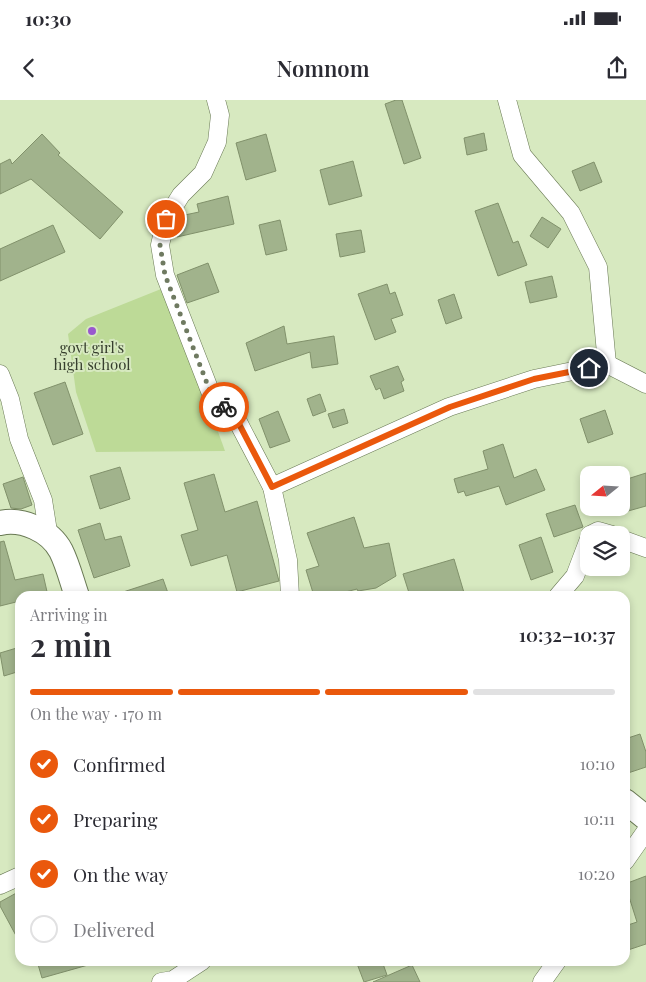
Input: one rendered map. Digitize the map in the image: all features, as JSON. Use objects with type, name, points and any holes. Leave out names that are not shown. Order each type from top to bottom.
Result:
[{"type":"main road","points":[[0,523],[24,523],[38,529],[50,538],[61,550],[74,591]]},
{"type":"main road","points":[[630,805],[646,818]]},
{"type":"street","points":[[216,100],[220,115],[217,142],[203,173],[181,195],[166,219],[160,245],[165,275],[210,391],[238,422],[272,487],[288,560],[290,591]]},
{"type":"street","points":[[507,100],[522,155],[571,213],[598,267],[607,364]]},
{"type":"street","points":[[272,487],[450,407],[534,379],[607,364],[646,384]]},
{"type":"street","points":[[0,374],[10,400],[19,439],[42,500],[50,538]]},
{"type":"street","points":[[630,542],[646,548]]},
{"type":"street","points":[[562,591],[575,576],[580,563]]},
{"type":"street","points":[[630,855],[646,831]]},
{"type":"street","points":[[0,885],[15,878]]},
{"type":"street","points":[[161,982],[173,980],[194,966]]},
{"type":"street","points":[[542,982],[553,966]]},
{"type":"green space","points":[[166,287],[225,451],[96,452],[76,392],[68,334],[86,319]]},
{"type":"building","points":[[402,100],[421,158],[404,164],[385,104]]},
{"type":"building","points":[[484,133],[487,150],[467,155],[464,138]]},
{"type":"building","points":[[42,134],[60,153],[58,155],[123,212],[100,239],[31,179],[0,194],[0,164],[10,159],[12,164]]},
{"type":"building","points":[[266,134],[276,171],[246,180],[236,143]]},
{"type":"building","points":[[353,161],[362,196],[329,205],[320,170]]},
{"type":"building","points":[[594,162],[602,182],[580,191],[572,171]]},
{"type":"building","points":[[228,196],[234,224],[177,237],[175,228],[180,216],[199,212],[197,204]]},
{"type":"building","points":[[498,203],[513,243],[518,241],[527,265],[498,276],[475,211]]},
{"type":"building","points":[[542,217],[561,229],[548,248],[530,236]]},
{"type":"building","points":[[280,220],[287,250],[266,255],[259,225]]},
{"type":"building","points":[[53,225],[65,252],[0,281],[0,249]]},
{"type":"building","points":[[361,230],[365,252],[340,257],[336,234]]},
{"type":"building","points":[[208,263],[219,292],[187,303],[177,275]]},
{"type":"building","points":[[552,276],[557,297],[530,303],[525,282]]},
{"type":"building","points":[[387,284],[390,294],[395,292],[403,315],[391,319],[396,332],[375,340],[358,294]]},
{"type":"building","points":[[454,294],[462,318],[446,324],[438,300]]},
{"type":"building","points":[[284,326],[287,344],[334,336],[338,364],[312,368],[310,352],[255,371],[246,343]]},
{"type":"building","points":[[398,366],[404,380],[401,382],[404,391],[384,399],[380,388],[376,390],[370,376]]},
{"type":"building","points":[[65,382],[83,434],[53,445],[34,393]]},
{"type":"building","points":[[320,394],[326,411],[313,416],[307,399]]},
{"type":"building","points":[[344,409],[348,423],[333,428],[328,414]]},
{"type":"building","points":[[605,410],[613,434],[588,443],[580,419]]},
{"type":"building","points":[[278,411],[290,441],[270,448],[259,419]]},
{"type":"building","points":[[503,444],[514,478],[536,469],[545,490],[506,505],[499,486],[466,496],[464,491],[458,493],[454,479],[488,469],[483,451]]},
{"type":"building","points":[[120,467],[130,499],[100,509],[90,476]]},
{"type":"building","points":[[646,473],[646,506],[630,510],[630,478]]},
{"type":"building","points":[[214,474],[225,512],[257,501],[279,581],[237,591],[227,555],[191,566],[181,535],[198,530],[184,483]]},
{"type":"building","points":[[23,477],[32,505],[21,509],[11,508],[3,484]]},
{"type":"building","points":[[575,505],[583,526],[554,537],[546,514]]},
{"type":"building","points":[[354,517],[364,548],[389,543],[396,576],[376,588],[358,591],[357,589],[349,591],[312,591],[306,570],[319,566],[307,533]]},
{"type":"building","points":[[100,523],[105,540],[121,536],[130,566],[94,578],[78,530]]},
{"type":"building","points":[[541,537],[553,572],[531,580],[519,545]]},
{"type":"building","points":[[4,541],[15,580],[43,574],[47,591],[15,591],[15,602],[0,606],[0,542]]},
{"type":"building","points":[[454,559],[464,591],[408,591],[403,574]]},
{"type":"building","points":[[163,579],[167,591],[126,591]]},
{"type":"building","points":[[15,648],[15,673],[4,676],[0,653]]},
{"type":"building","points":[[640,734],[646,752],[646,767],[630,772],[630,737]]},
{"type":"building","points":[[646,876],[646,944],[630,949],[630,924],[637,922],[630,900],[630,882]]},
{"type":"building","points":[[15,894],[15,934],[0,906],[0,902]]},
{"type":"building","points":[[38,966],[84,966],[42,978]]},
{"type":"building","points":[[358,966],[384,966],[387,975],[364,982]]},
{"type":"building","points":[[412,966],[420,982],[373,982]]},
{"type":"way so far","points":[[166,219],[160,245],[165,275],[178,304],[189,340],[210,391],[224,407]]},
{"type":"place","name":"govt girl's high school","points":[[92,331]]},
{"type":"route","points":[[224,407],[238,422],[272,487],[450,407],[534,379],[589,368]]}]
